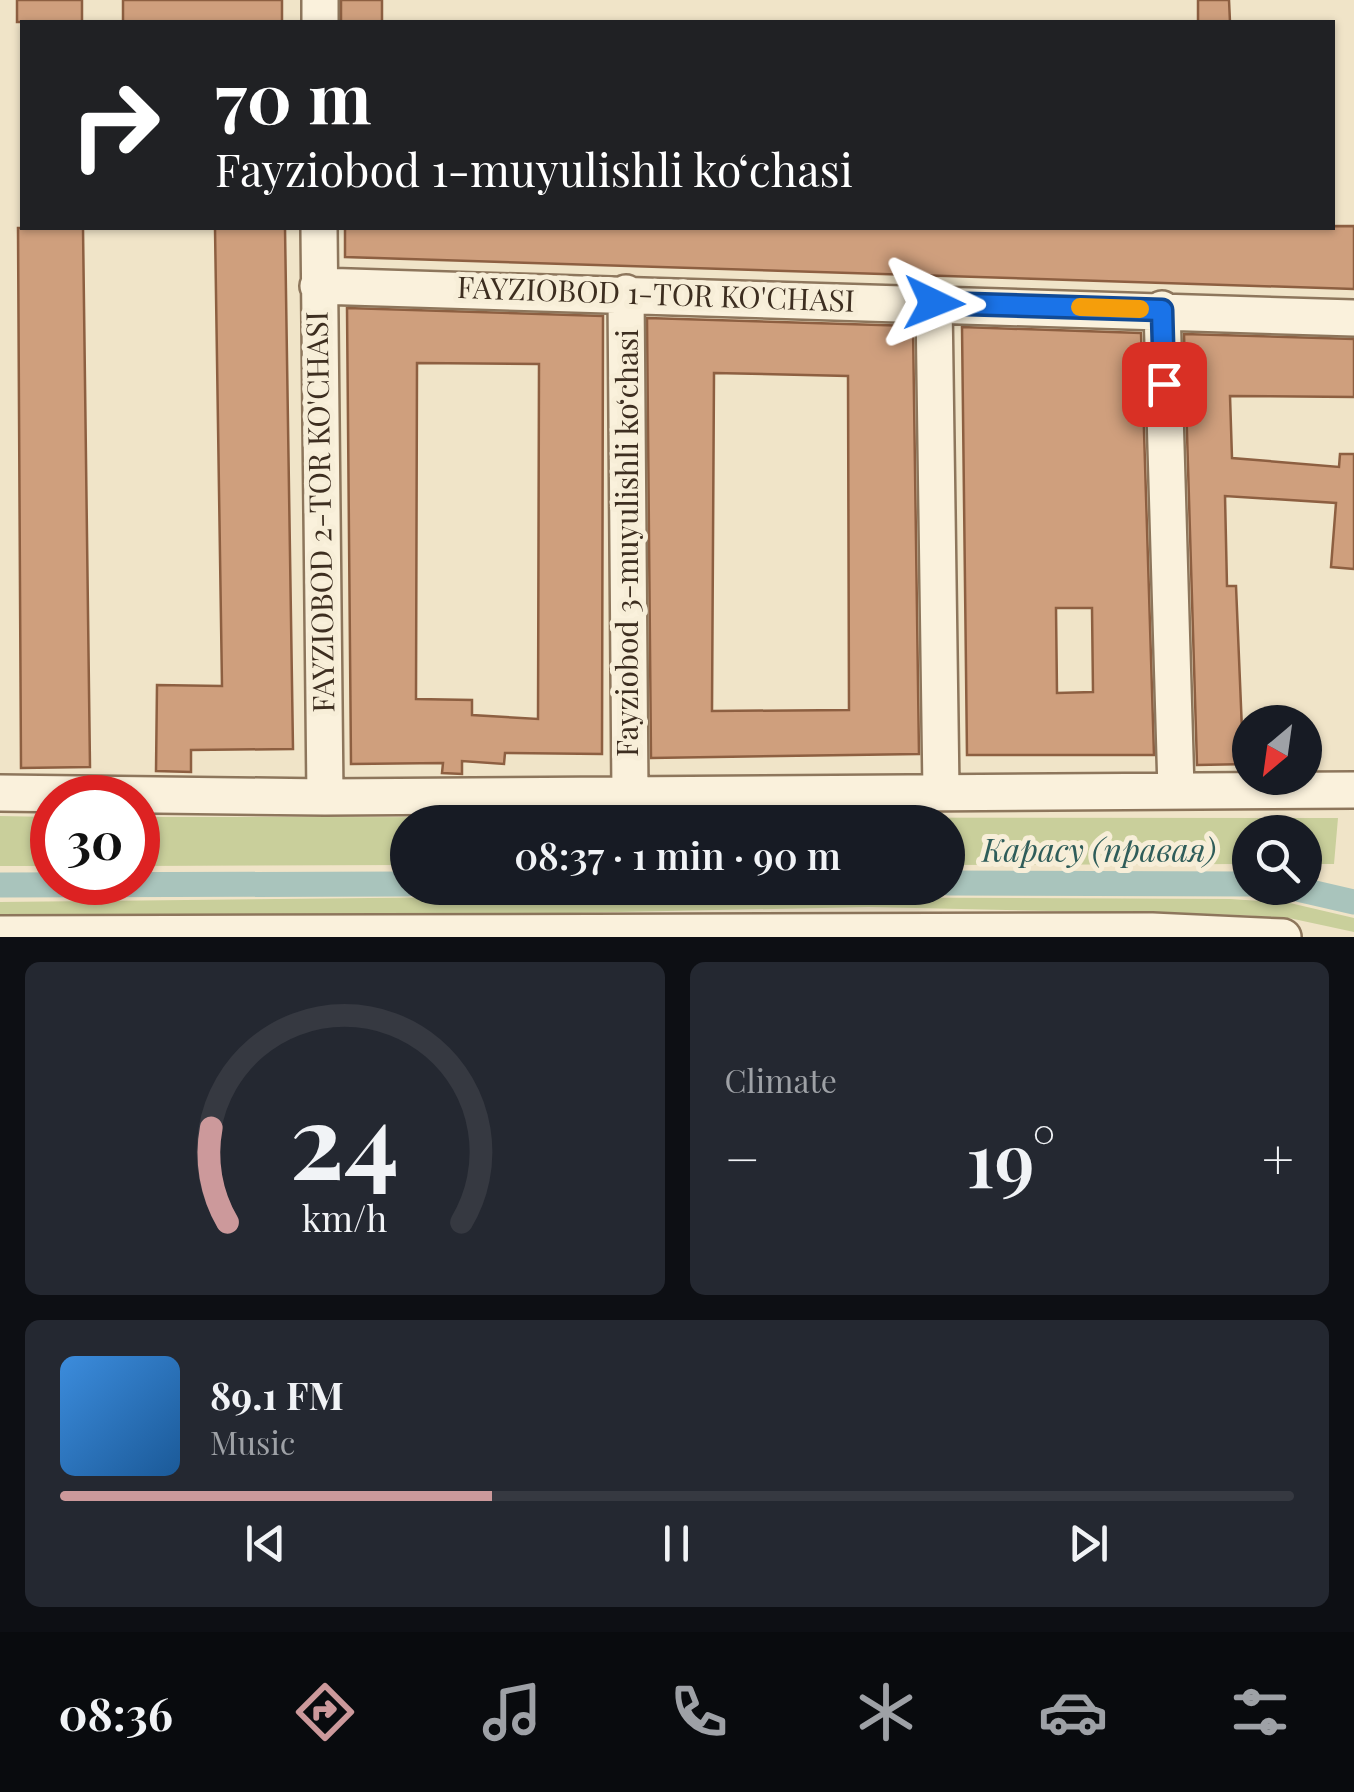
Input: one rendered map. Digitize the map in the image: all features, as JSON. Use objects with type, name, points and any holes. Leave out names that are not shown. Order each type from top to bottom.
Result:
[{"type":"street","name":"FAYZIOBOD 2-TOR KO'CHASI","points":[[319,230],[324,796]]},
{"type":"street","name":"FAYZIOBOD 1-TOR KO'CHASI","points":[[318,286],[1354,318]]},
{"type":"street","name":"Fayziobod 3-muyulishli koʻchasi","points":[[626,293],[630,794]]},
{"type":"street","points":[[934,303],[941,791]]},
{"type":"street","points":[[1162,310],[1176,790]]},
{"type":"street","points":[[0,793],[324,796],[1354,790]]},
{"type":"street","points":[[0,934],[1152,931],[1283,937]]},
{"type":"green space","points":[[0,816],[30,817],[30,866],[0,866]]},
{"type":"green space","points":[[160,817],[390,817],[390,865],[160,866]]},
{"type":"green space","points":[[965,818],[1232,818],[1232,864],[965,865]]},
{"type":"green space","points":[[1322,818],[1338,818],[1334,864],[1322,864]]},
{"type":"green space","points":[[390,898],[390,905],[965,905],[965,898],[1230,899],[1232,905],[1299,905],[1354,918],[1354,932],[1289,918],[1239,915],[869,907],[416,916],[0,918],[0,902],[160,905],[160,900]]},
{"type":"building","points":[[17,0],[82,0],[82,20],[17,22]]},
{"type":"building","points":[[123,0],[282,0],[282,20],[123,20]]},
{"type":"building","points":[[341,0],[382,0],[382,20],[341,20]]},
{"type":"building","points":[[1198,0],[1229,0],[1230,20],[1198,20]]},
{"type":"building","points":[[1335,226],[1354,226],[1354,289],[345,257],[345,230],[1335,230]]},
{"type":"building","points":[[18,228],[83,230],[90,767],[21,768]]},
{"type":"building","points":[[215,230],[285,230],[293,749],[191,750],[191,772],[156,771],[157,685],[222,686]]},
{"type":"building","points":[[347,308],[603,316],[602,754],[505,753],[504,764],[462,761],[462,774],[442,773],[443,763],[351,764]],"holes":[[[417,363],[539,364],[538,719],[472,715],[472,700],[416,699]]]},
{"type":"building","points":[[647,318],[913,326],[919,754],[651,758]],"holes":[[[714,373],[848,376],[849,710],[712,711]]]},
{"type":"building","points":[[962,327],[1141,333],[1154,755],[967,755]],"holes":[[[1056,608],[1092,608],[1093,692],[1057,693]]]},
{"type":"building","points":[[1184,334],[1354,339],[1354,397],[1230,396],[1232,458],[1339,467],[1340,454],[1354,454],[1354,569],[1331,567],[1336,503],[1225,496],[1227,586],[1236,586],[1241,705],[1232,705],[1232,764],[1197,765]]},
{"type":"waterway","name":"Карасу (правая)","points":[[965,883],[1232,884]]},
{"type":"waterway","name":"Карасу (правая)","points":[[0,885],[390,884]]},
{"type":"waterway","name":"Карасу (правая)","points":[[1322,895],[1354,902]]},
{"type":"slow traffic","points":[[1080,307],[1140,309]]},
{"type":"route","points":[[934,303],[1162,310],[1164,384]]}]
